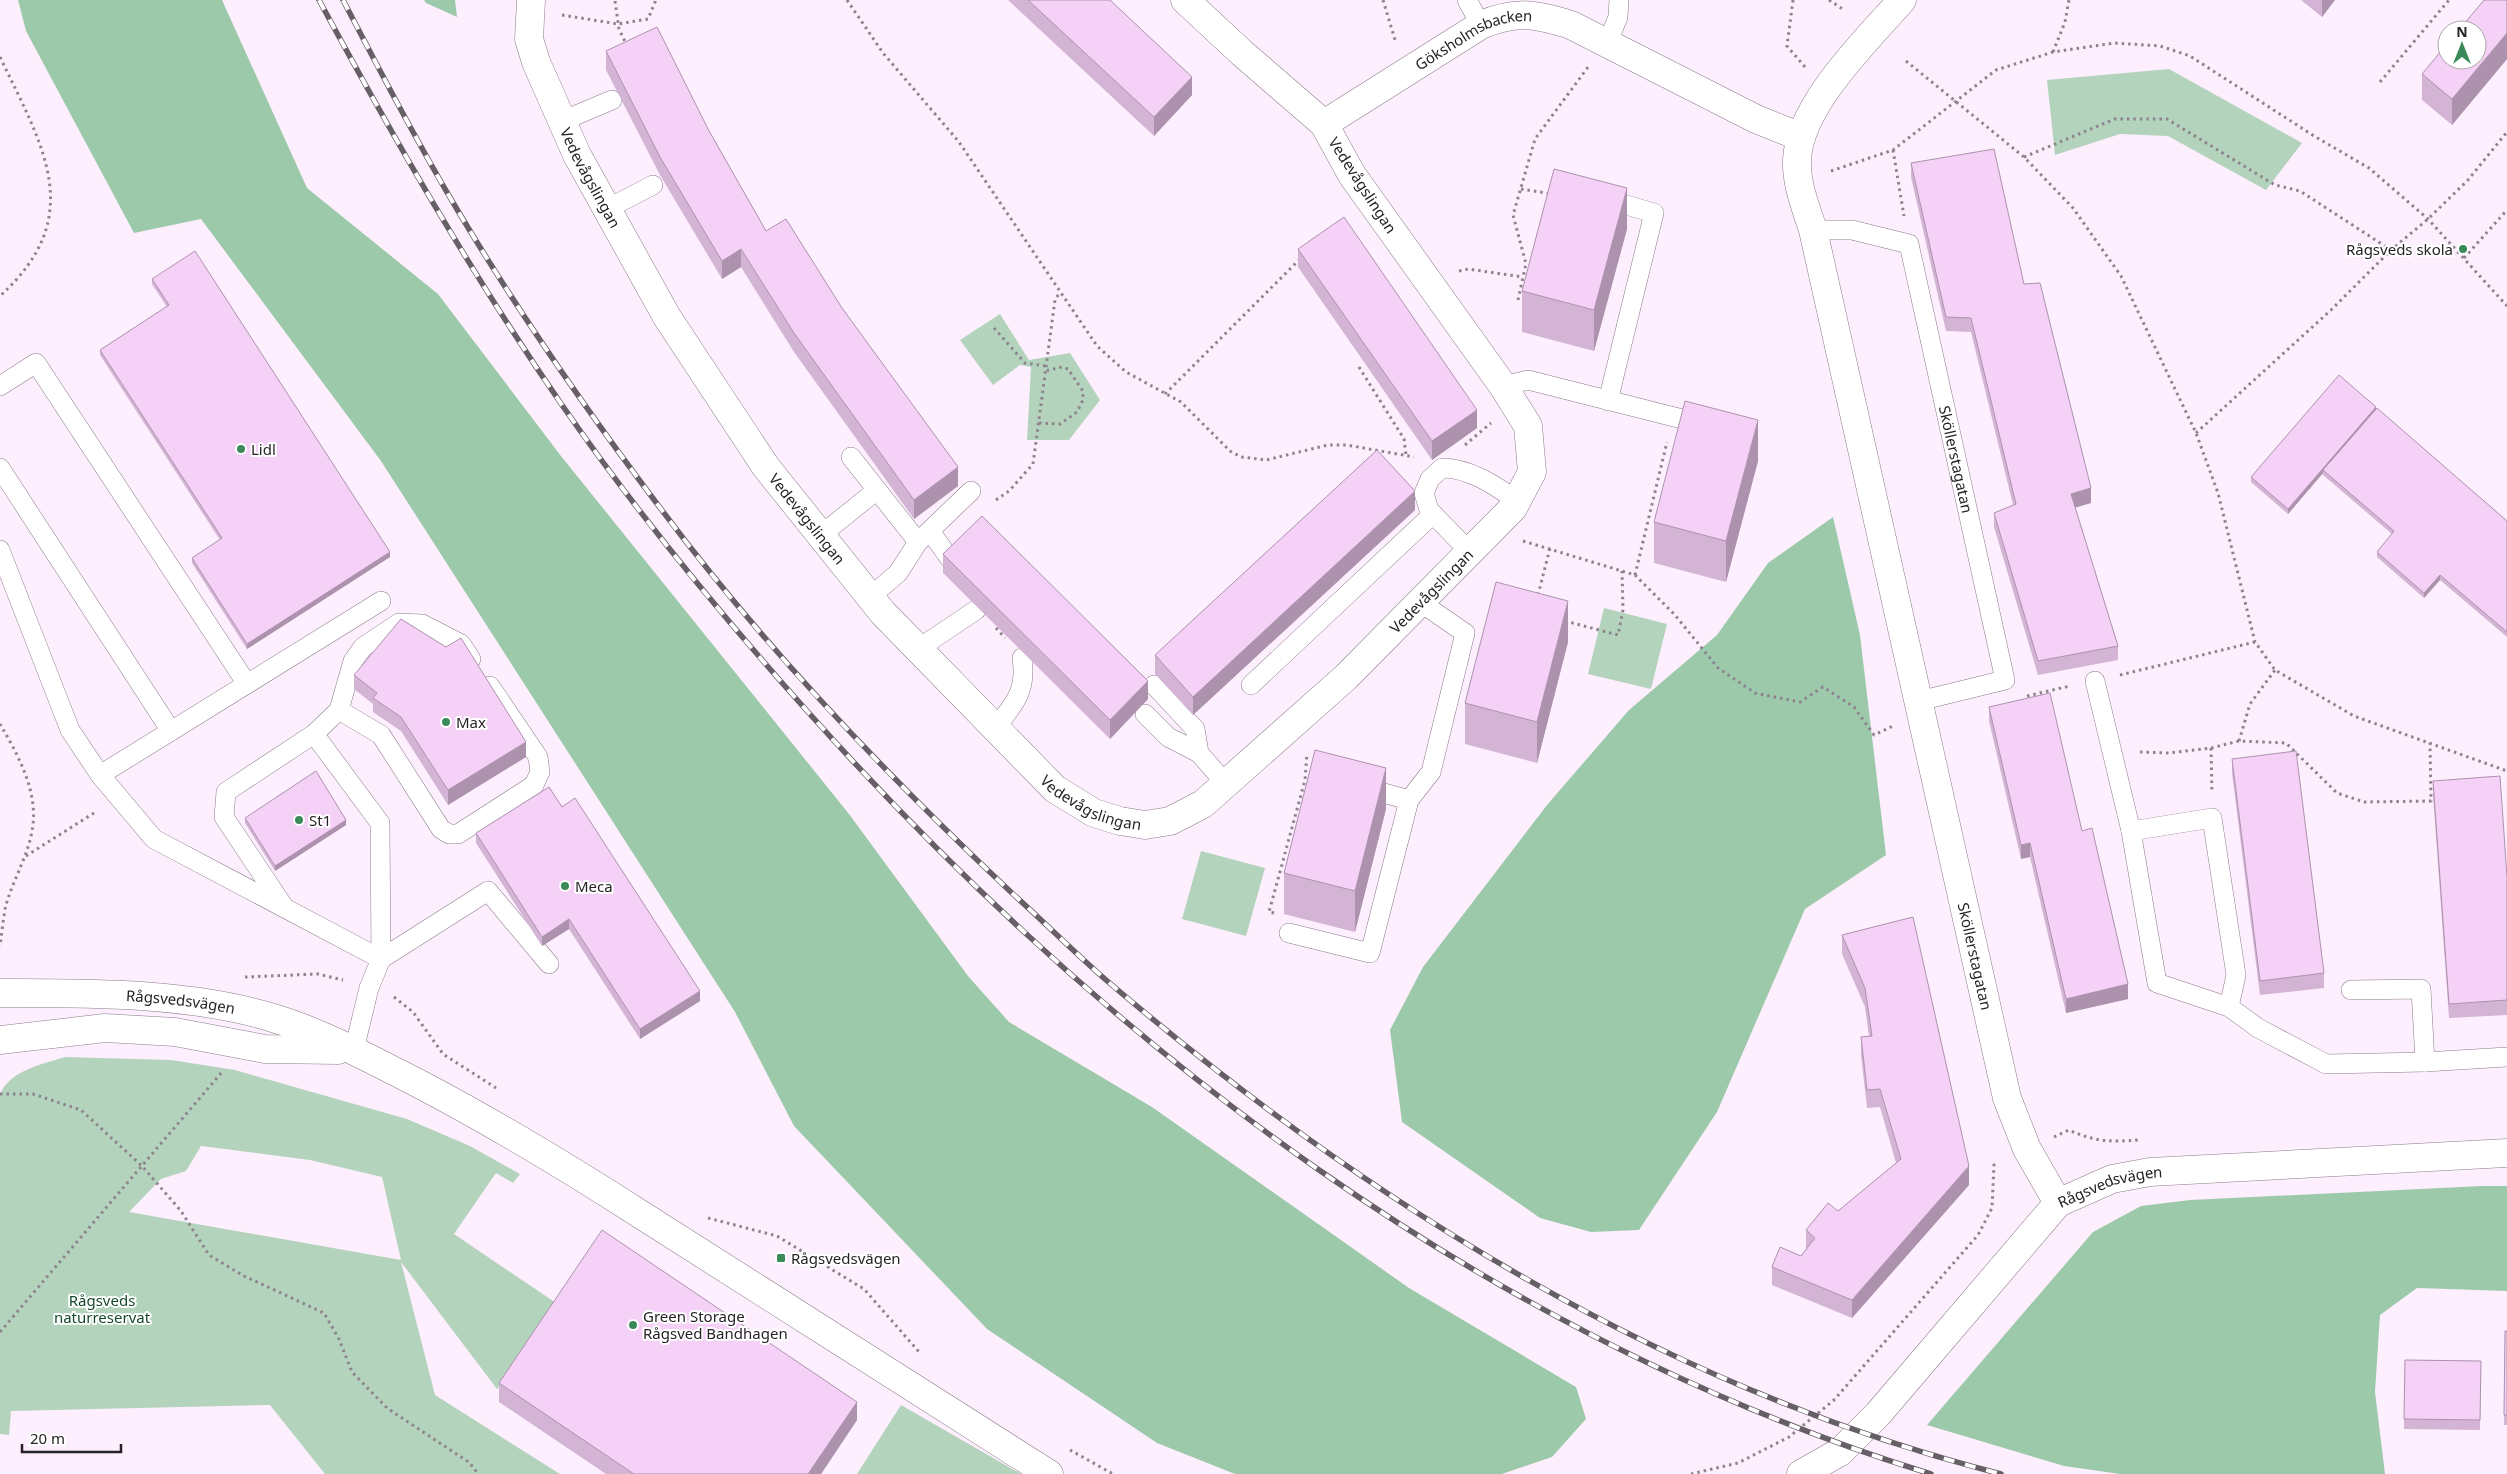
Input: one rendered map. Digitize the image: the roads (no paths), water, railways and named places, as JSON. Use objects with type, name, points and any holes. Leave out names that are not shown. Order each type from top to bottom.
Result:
[{"type":"street","points":[[1185,0],[1242,54],[1324,124]]},
{"type":"street","name":"Sköllerstagatan","points":[[1902,0],[1827,86],[1800,137],[1797,160],[1799,183],[1813,230],[2007,1098],[2027,1149],[2058,1203]]},
{"type":"street","name":"Vedevågslingan","points":[[542,7],[529,39],[536,62],[577,155],[667,318],[766,467],[870,597],[918,649],[1056,789],[1094,814],[1120,821],[1145,824],[1170,821],[1203,804],[1346,677],[1470,552],[1513,508],[1532,472],[1528,426],[1503,386],[1352,175],[1324,124]]},
{"type":"street","name":"Göksholmsbacken","points":[[1324,124],[1481,25],[1500,17],[1521,14],[1540,16],[1571,25],[1608,42],[1756,119],[1800,137]]},
{"type":"street","name":"Rågsvedsvägen","points":[[0,993],[109,995],[184,1000],[272,1017],[354,1050],[463,1106],[592,1183],[1050,1474]]},
{"type":"street","name":"Rågsvedsvägen","points":[[0,1040],[105,1028],[175,1032],[265,1049],[354,1050]]},
{"type":"street","name":"Rågsvedsvägen","points":[[1801,1474],[1840,1452],[1878,1414],[2058,1203],[2112,1179],[2150,1172],[2507,1153]]},
{"type":"lane","points":[[1467,0],[1481,25]]},
{"type":"lane","points":[[1608,42],[1618,17],[1619,0]]},
{"type":"lane","points":[[562,121],[612,100]]},
{"type":"lane","points":[[607,210],[653,185]]},
{"type":"lane","points":[[1567,188],[1654,213],[1608,401]]},
{"type":"lane","name":"Sköllerstagatan","points":[[1813,230],[1852,230],[1909,244],[2005,680],[1918,701]]},
{"type":"lane","points":[[0,386],[36,363],[248,684]]},
{"type":"lane","points":[[1503,386],[1528,380],[1720,429]]},
{"type":"lane","points":[[851,457],[877,490],[924,537],[950,559]]},
{"type":"lane","points":[[0,468],[171,731]]},
{"type":"lane","points":[[1470,552],[1429,510],[1424,493],[1430,479],[1442,468],[1455,468],[1502,489],[1517,501]]},
{"type":"lane","points":[[821,535],[877,490]]},
{"type":"lane","points":[[870,597],[898,573],[924,537],[971,491]]},
{"type":"lane","points":[[1251,685],[1433,514]]},
{"type":"lane","points":[[0,550],[70,730],[100,775],[154,839],[381,959]]},
{"type":"lane","points":[[100,775],[381,601]]},
{"type":"lane","points":[[1289,932],[1370,953],[1409,800],[1431,772],[1465,633],[1420,602]]},
{"type":"lane","points":[[918,649],[973,611]]},
{"type":"lane","points":[[285,908],[224,817],[226,792],[314,734],[339,710],[353,661],[363,647],[399,623],[422,624],[461,644],[538,757],[540,772],[534,785],[458,834],[449,834],[441,829],[381,735],[339,710]]},
{"type":"lane","points":[[995,728],[1016,703],[1024,676],[1022,658]]},
{"type":"lane","points":[[2095,681],[2131,831],[2157,983],[2229,1008],[2258,1028],[2326,1064],[2424,1062],[2507,1057]]},
{"type":"lane","points":[[1154,685],[1195,729],[1199,753]]},
{"type":"lane","points":[[1145,714],[1168,737],[1199,753],[1226,784]]},
{"type":"lane","points":[[314,734],[380,823],[381,959],[368,988],[354,1050]]},
{"type":"lane","points":[[1336,780],[1409,800]]},
{"type":"lane","points":[[2131,831],[2212,818],[2236,975],[2229,1008]]},
{"type":"lane","points":[[381,959],[488,891],[549,964]]},
{"type":"lane","points":[[2351,990],[2421,989],[2424,1062]]},
{"type":"railway","points":[[319,0],[405,155],[465,256],[562,405],[620,485],[680,563],[808,712],[926,837],[1050,956],[1181,1067],[1319,1170],[1463,1263],[1613,1346],[1769,1416],[1931,1474]]},
{"type":"railway","points":[[343,0],[428,159],[505,287],[605,434],[698,557],[783,658],[872,755],[965,849],[1106,980],[1205,1061],[1308,1139],[1415,1211],[1525,1278],[1639,1339],[1756,1392],[1877,1437],[2001,1474]]},
{"type":"place","name":"Rågsveds skola","points":[[2463,249]]},
{"type":"place","name":"Lidl","points":[[241,449]]},
{"type":"place","name":"Max","points":[[446,722]]},
{"type":"place","name":"St1","points":[[299,820]]},
{"type":"place","name":"Meca","points":[[565,886]]},
{"type":"place","name":"Rågsvedsvägen","points":[[781,1258]]},
{"type":"place","name":"Green Storage Rågsved Bandhagen","points":[[633,1325]]},
{"type":"park label","name":"Rågsveds naturreservat","points":[[102,1308]]}]
